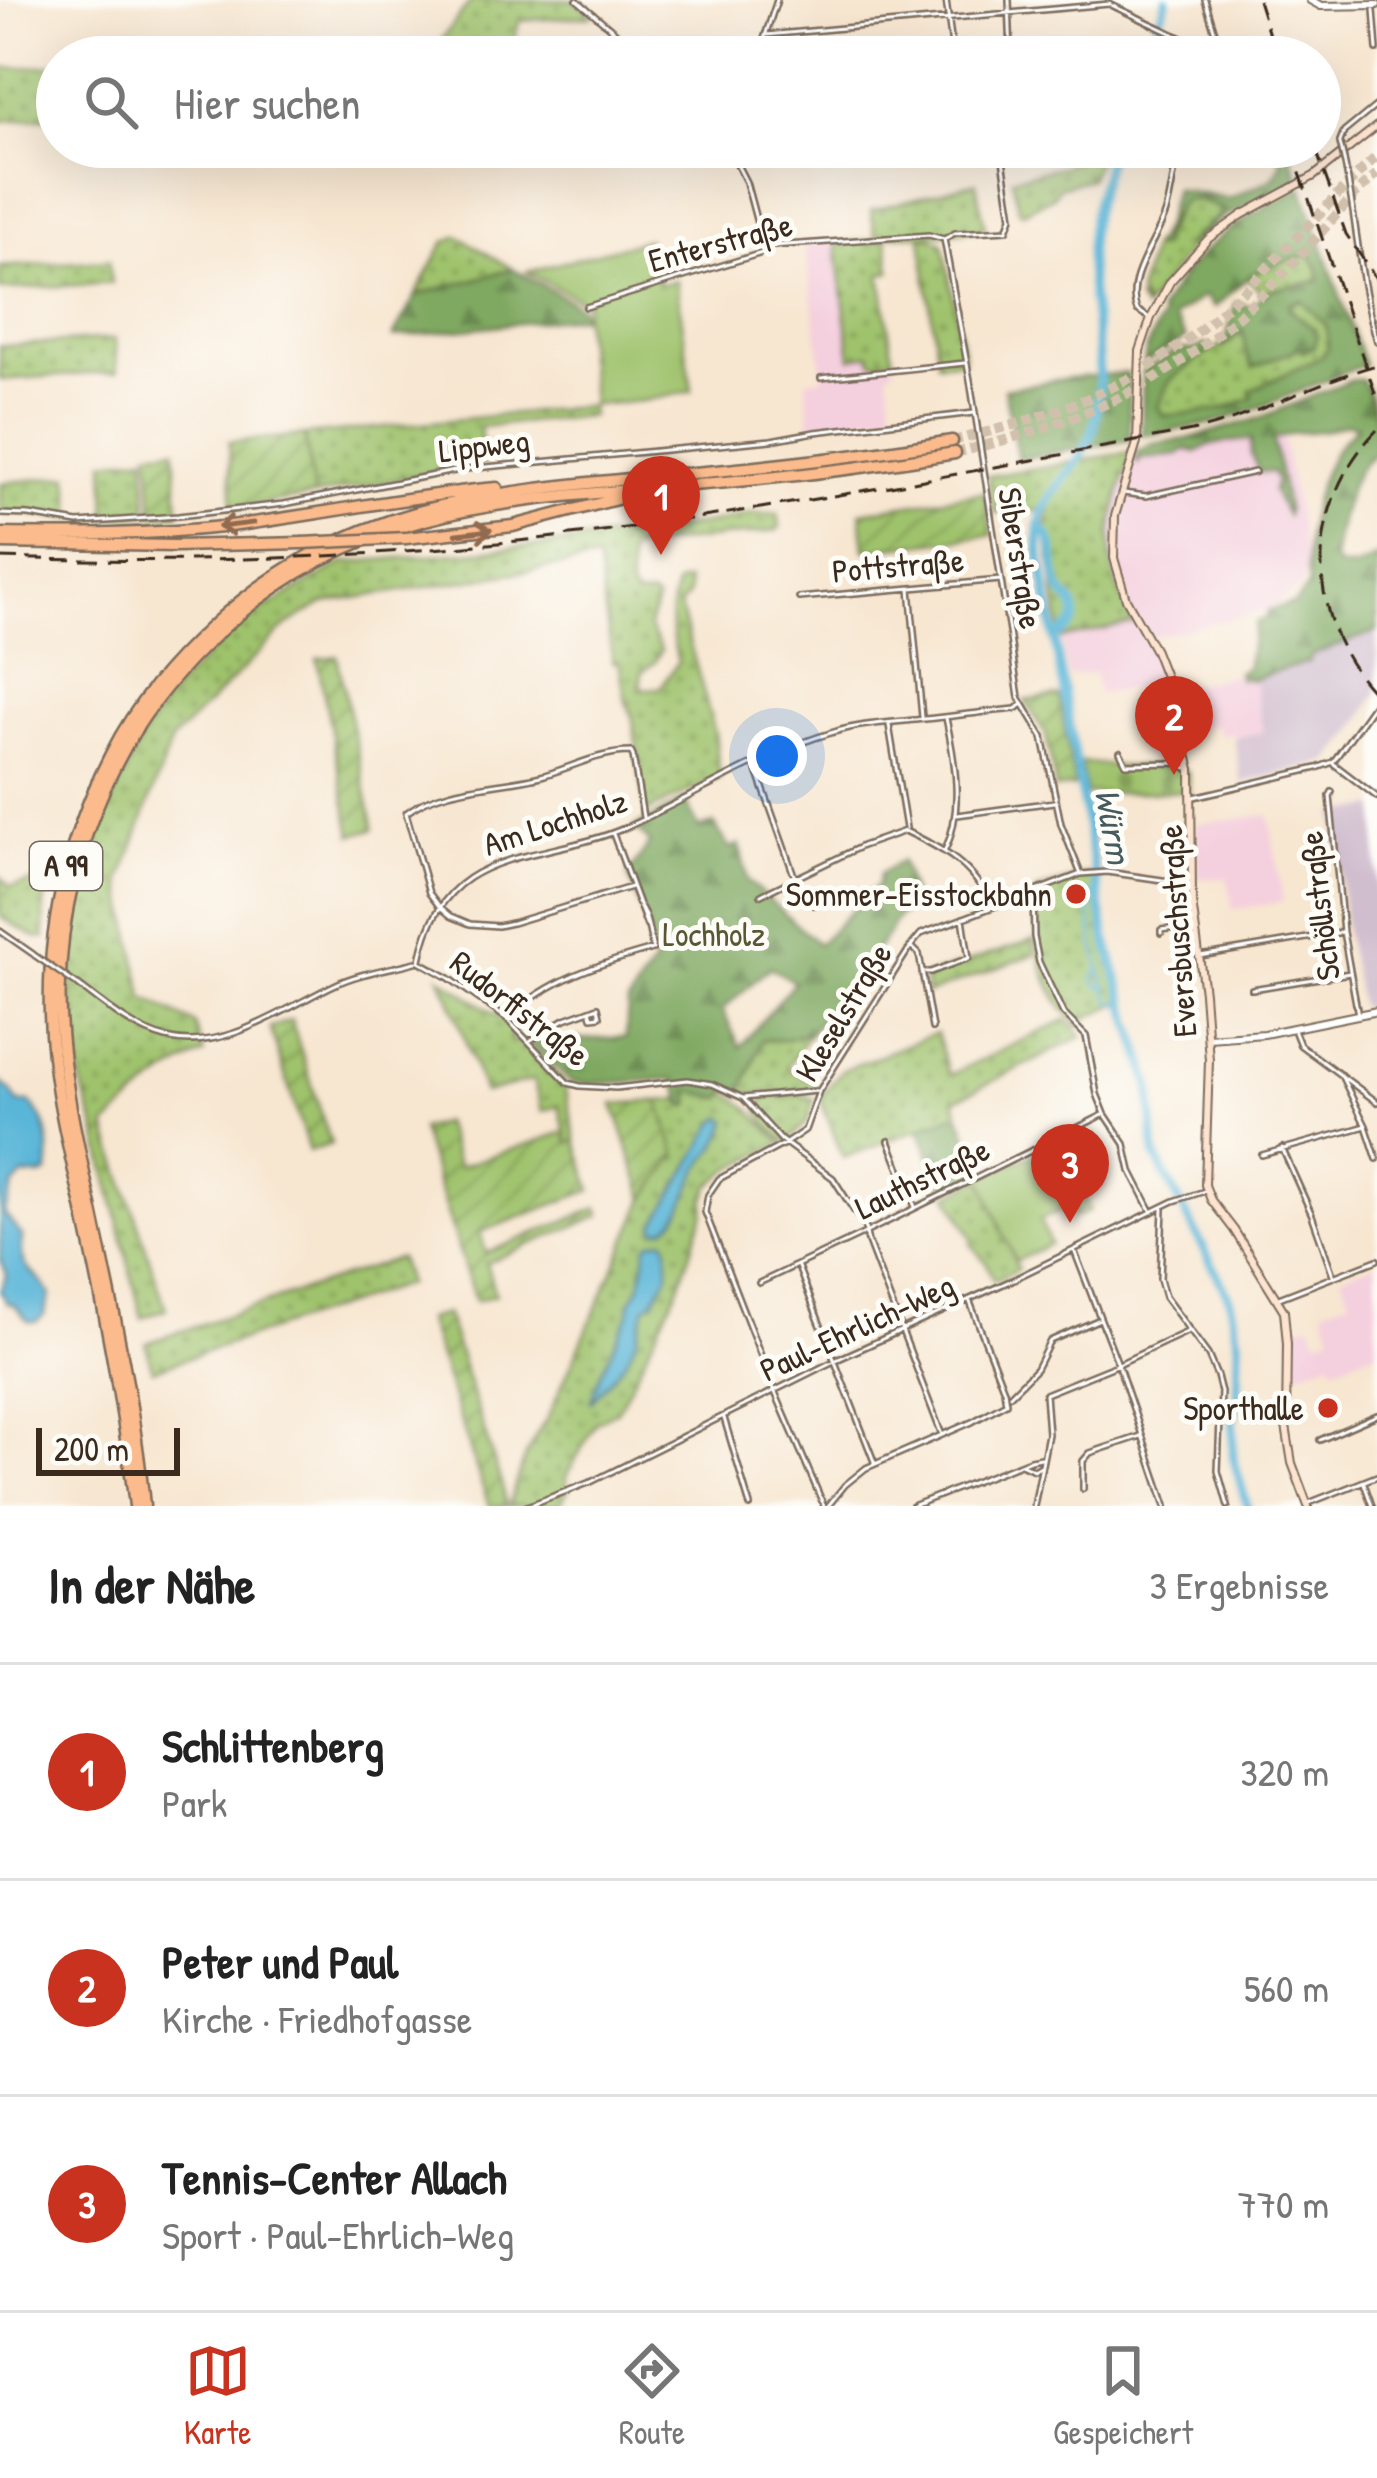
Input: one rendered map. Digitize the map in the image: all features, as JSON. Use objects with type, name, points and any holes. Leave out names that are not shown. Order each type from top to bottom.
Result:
[{"type":"highway","name":"A 99","points":[[953,447],[826,472],[545,497],[445,513],[357,542],[317,561],[239,614],[167,686],[111,772],[90,824],[65,920],[60,975],[60,1016],[74,1123],[136,1429],[139,1506],[114,1352],[64,1126],[50,1020],[50,974],[63,875],[80,821],[128,720],[157,680],[266,581],[350,534],[402,515],[542,488],[953,447]]},
{"type":"highway","name":"A 99","points":[[0,543],[175,546],[462,534],[513,526],[666,487]]},
{"type":"highway","name":"A 99","points":[[0,534],[185,530],[448,493],[542,488]]},
{"type":"main road","points":[[1341,155],[1377,126]]},
{"type":"main road","points":[[1151,318],[1171,282],[1208,239],[1324,168]]},
{"type":"main road","name":"Eversbuschstraße","points":[[1151,318],[1137,368],[1136,452],[1114,524],[1114,558],[1132,611],[1159,659],[1191,770],[1194,926],[1208,1038],[1206,1190]]},
{"type":"main road","points":[[1206,1190],[1284,1311],[1286,1426],[1307,1505]]},
{"type":"street","points":[[577,0],[620,36]]},
{"type":"street","points":[[778,0],[766,35],[1113,2],[1177,36]]},
{"type":"street","points":[[946,0],[950,36]]},
{"type":"street","points":[[1009,0],[1010,36]]},
{"type":"street","points":[[1205,0],[1217,36]]},
{"type":"street","points":[[1310,0],[1317,6],[1375,5]]},
{"type":"street","points":[[1348,2],[1375,5]]},
{"type":"street","points":[[1375,5],[1377,50]]},
{"type":"street","points":[[1341,140],[1344,131],[1377,105]]},
{"type":"street","points":[[1341,147],[1364,291],[1377,340]]},
{"type":"street","points":[[739,168],[761,238],[772,246]]},
{"type":"street","name":"Enterstraße","points":[[586,307],[772,246],[929,236],[944,239],[956,233],[1010,228],[1005,168]]},
{"type":"street","name":"Eversbuschstraße","points":[[1151,318],[1138,311],[1133,294],[1166,212],[1175,168]]},
{"type":"street","name":"Siberstraße","points":[[944,239],[1022,705],[1043,737],[1055,802],[1081,874]]},
{"type":"street","points":[[821,378],[967,363]]},
{"type":"street","name":"Lippweg","points":[[0,514],[78,523],[232,511],[465,469],[771,440],[974,413]]},
{"type":"street","points":[[1123,493],[1146,496],[1255,472]]},
{"type":"street","name":"Pottstraße","points":[[799,598],[1001,580]]},
{"type":"street","points":[[910,588],[922,720]]},
{"type":"street","points":[[1192,797],[1333,762],[1377,700]]},
{"type":"street","name":"Am Lochholz","points":[[439,906],[460,884],[492,865],[612,833],[754,763],[831,733],[1022,705]]},
{"type":"street","points":[[944,852],[955,815],[946,717]]},
{"type":"street","points":[[889,723],[905,831]]},
{"type":"street","points":[[631,887],[498,926],[459,920],[429,893],[405,818],[419,805],[459,792],[557,772],[606,754],[631,752],[643,818]]},
{"type":"street","points":[[1120,752],[1126,764],[1176,763],[1191,770]]},
{"type":"street","points":[[1333,762],[1377,797]]},
{"type":"street","points":[[754,763],[795,878],[814,905]]},
{"type":"street","name":"Schöllstraße","points":[[1332,792],[1343,932],[1358,1015]]},
{"type":"street","points":[[955,815],[1055,802]]},
{"type":"street","points":[[760,895],[905,831],[974,874],[991,906]]},
{"type":"street","points":[[507,1019],[564,978],[652,949],[642,907],[612,833]]},
{"type":"street","name":"Kleselstraße","points":[[775,1393],[705,1212],[714,1184],[800,1134],[809,1123],[819,1091],[921,934],[1081,874],[1192,884]]},
{"type":"street","points":[[1033,891],[1039,962],[1063,1013],[1085,1036],[1097,1094],[1126,1144],[1131,1171],[1152,1212]]},
{"type":"street","points":[[0,931],[128,1021],[169,1039],[185,1040],[227,1034],[292,1009],[338,983],[419,962],[439,906]]},
{"type":"street","points":[[922,972],[970,954],[963,916]]},
{"type":"street","points":[[1161,933],[1194,926]]},
{"type":"street","points":[[1198,957],[1343,932]]},
{"type":"street","points":[[911,946],[919,954],[932,1028]]},
{"type":"street","name":"Rudorffstraße","points":[[419,962],[507,1019],[572,1085],[616,1088],[688,1080],[712,1084],[743,1099],[772,1132],[833,1178],[867,1232],[941,1435]]},
{"type":"street","points":[[1252,989],[1350,973]]},
{"type":"street","points":[[529,1041],[566,1018],[590,1010]]},
{"type":"street","points":[[1208,1038],[1294,1028],[1377,1011]]},
{"type":"street","points":[[1294,1028],[1300,1045],[1377,1102]]},
{"type":"street","points":[[1340,1073],[1377,1159]]},
{"type":"street","points":[[743,1099],[819,1091]]},
{"type":"street","name":"Lauthstraße","points":[[759,1283],[1105,1114]]},
{"type":"street","points":[[1262,1155],[1366,1126]]},
{"type":"street","points":[[890,1142],[916,1208]]},
{"type":"street","points":[[1282,1148],[1333,1275]]},
{"type":"street","name":"Paul-Ehrlich-Weg","points":[[527,1506],[591,1482],[834,1361],[1206,1190]]},
{"type":"street","points":[[1163,1207],[1160,1279],[1166,1297],[1214,1366],[1221,1392],[1218,1471],[1228,1506]]},
{"type":"street","points":[[1074,1250],[1166,1506]]},
{"type":"street","points":[[1277,1298],[1377,1260]]},
{"type":"street","points":[[797,1265],[875,1464]]},
{"type":"street","points":[[969,1300],[1007,1398]]},
{"type":"street","points":[[775,1393],[826,1506],[854,1476],[875,1464],[1003,1406],[1036,1369],[1050,1341],[1101,1318]]},
{"type":"street","points":[[1034,1506],[1048,1433],[1045,1394],[1191,1330]]},
{"type":"street","points":[[1320,1440],[1377,1415]]},
{"type":"street","points":[[723,1417],[750,1506]]},
{"type":"street","points":[[1083,1489],[1083,1461],[1090,1453],[1141,1436]]},
{"type":"street","points":[[913,1506],[1043,1458]]},
{"type":"street","points":[[1022,1463],[1029,1469],[1042,1466]]},
{"type":"street","points":[[1307,1505],[1377,1476]]},
{"type":"street","points":[[1364,1481],[1372,1506]]},
{"type":"shaded area","points":[[836,243],[851,358],[871,354],[880,361],[893,359],[894,368],[888,373],[893,413],[810,424],[806,380],[823,378],[805,245]]},
{"type":"shaded area","points":[[1281,429],[1307,567],[1302,585],[1269,610],[1151,637],[1185,749],[1151,759],[1142,751],[1134,688],[1098,694],[1094,673],[1068,676],[1061,639],[1133,623],[1110,556],[1110,522],[1132,452]]},
{"type":"shaded area","points":[[1377,631],[1377,693],[1328,762],[1241,783],[1234,738],[1263,732],[1254,680],[1309,662],[1312,655]]},
{"type":"shaded area","points":[[1235,675],[1254,680],[1263,733],[1220,736],[1216,724],[1186,730],[1174,688]]},
{"type":"shaded area","points":[[1377,807],[1377,1003],[1360,1008],[1345,931],[1335,813]]},
{"type":"shaded area","points":[[1269,815],[1283,902],[1233,909],[1227,878],[1198,879],[1195,824]]},
{"type":"shaded area","points":[[1377,1263],[1377,1351],[1334,1367],[1331,1361],[1292,1374],[1290,1329],[1311,1323],[1317,1339],[1332,1334],[1323,1309],[1350,1299],[1342,1275]]},
{"type":"green space","points":[[472,0],[574,0],[592,16],[519,21],[516,36],[444,36]]},
{"type":"green space","points":[[36,66],[36,118],[0,121],[0,69]]},
{"type":"green space","points":[[1055,168],[1094,168],[1089,179],[1059,187],[1052,197],[1022,213],[1012,178]]},
{"type":"green space","points":[[1279,168],[1296,168],[1299,177],[1218,221],[1190,247],[1187,244],[1225,210],[1183,201],[1162,244],[1153,247],[1174,189],[1229,199],[1273,178]]},
{"type":"green space","points":[[976,182],[985,228],[875,236],[871,210]]},
{"type":"green space","points":[[1302,187],[1364,365],[1211,424],[1142,436],[1143,371],[1178,350],[1206,344],[1211,350],[1169,381],[1158,407],[1164,416],[1220,410],[1253,398],[1250,391],[1321,357],[1328,348],[1327,327],[1301,300],[1289,304],[1290,310],[1312,327],[1317,336],[1313,347],[1303,352],[1299,348],[1253,368],[1243,331],[1224,347],[1236,302],[1250,307],[1269,290],[1319,281],[1310,254],[1250,275],[1214,308],[1204,296],[1173,317],[1186,338],[1144,363],[1163,315],[1159,312],[1187,269],[1238,224]]},
{"type":"green space","points":[[1185,198],[1226,210],[1188,243],[1190,247],[1144,310],[1137,299],[1144,305],[1138,293],[1152,245]]},
{"type":"green space","points":[[458,236],[513,269],[416,295],[444,243]]},
{"type":"green space","points":[[931,237],[944,247],[962,361],[938,362],[921,238]]},
{"type":"green space","points":[[648,239],[659,285],[676,280],[692,391],[592,405],[583,316],[586,303],[527,272]]},
{"type":"green space","points":[[887,240],[891,271],[881,274],[893,359],[880,363],[872,361],[870,354],[851,358],[836,243]]},
{"type":"green space","points":[[1311,254],[1319,281],[1263,295],[1247,277],[1278,263]]},
{"type":"green space","points":[[109,260],[111,283],[0,290],[0,267]]},
{"type":"green space","points":[[513,269],[579,306],[583,316],[393,337],[416,295]]},
{"type":"green space","points":[[1301,300],[1327,327],[1328,348],[1321,357],[1251,390],[1254,398],[1220,410],[1163,416],[1158,407],[1171,380],[1244,329],[1316,336],[1291,309],[1289,304]]},
{"type":"green space","points":[[115,339],[117,372],[0,380],[0,346]]},
{"type":"green space","points":[[1128,373],[1130,440],[1018,459],[1004,389]]},
{"type":"green space","points":[[1361,380],[1370,396],[1377,451],[1358,471],[1348,493],[1335,564],[1352,568],[1377,556],[1377,631],[1312,655],[1309,662],[1240,679],[1238,672],[1246,668],[1256,622],[1264,620],[1269,610],[1295,604],[1309,585],[1307,551],[1314,502],[1332,455],[1357,426],[1348,423],[1273,440],[1286,515],[1273,491],[1273,472],[1259,472],[1251,455],[1251,439],[1209,445],[1197,452],[1185,449],[1178,455],[1138,463],[1139,451],[1257,419]]},
{"type":"green space","points":[[590,406],[591,416],[480,427],[484,465],[314,496],[305,435]]},
{"type":"green space","points":[[305,435],[314,496],[233,508],[229,442]]},
{"type":"green space","points":[[175,448],[179,514],[153,516],[149,451]]},
{"type":"green space","points":[[1132,452],[1111,538],[1115,576],[1133,623],[1061,639],[1046,524],[1050,510],[995,513],[988,476]]},
{"type":"green space","points":[[145,456],[147,515],[107,518],[105,461]]},
{"type":"green space","points":[[69,476],[73,519],[0,511],[0,483]]},
{"type":"green space","points":[[984,492],[992,535],[865,550],[861,512]]},
{"type":"green space","points":[[778,514],[780,527],[629,552],[630,590],[636,597],[652,596],[657,601],[649,626],[661,650],[642,672],[640,689],[660,688],[678,662],[672,604],[677,584],[687,581],[681,612],[715,734],[720,777],[646,812],[632,714],[619,662],[613,662],[597,560],[324,603],[286,626],[171,741],[121,881],[144,998],[195,1024],[204,1054],[152,1086],[106,1127],[166,1309],[142,1318],[81,1081],[70,985],[74,920],[101,825],[146,729],[177,686],[241,622],[343,563],[556,544]]},
{"type":"green space","points":[[337,656],[374,829],[352,835],[317,659]]},
{"type":"green space","points":[[1059,696],[1075,786],[1056,789],[1046,735],[1025,701]]},
{"type":"green space","points":[[1080,762],[1124,767],[1176,764],[1188,772],[1189,791],[1086,794]]},
{"type":"green space","name":"Lochholz","points":[[685,801],[699,828],[714,824],[730,848],[739,845],[748,881],[818,944],[878,884],[880,874],[901,861],[916,905],[900,916],[810,1033],[762,1040],[741,1094],[728,1089],[723,1098],[689,1091],[691,1105],[684,1106],[675,1079],[571,1082],[533,1043],[553,1031],[561,1041],[626,1037],[628,1003],[655,961],[652,939],[628,875],[650,843],[634,827]],"holes":[[[770,967],[794,982],[740,1047],[722,1010]]]},
{"type":"green space","points":[[1095,875],[1102,926],[1122,1002],[1079,1026],[1047,980],[1037,930],[1036,891]]},
{"type":"green space","points":[[0,876],[10,887],[48,879],[45,938],[0,917]]},
{"type":"green space","points":[[1033,940],[1035,954],[927,994],[925,977]]},
{"type":"green space","points":[[440,977],[501,1018],[514,1021],[511,1042],[526,1040],[565,1085],[576,1141],[568,1143],[559,1106],[542,1111],[533,1080],[484,1093]]},
{"type":"green space","points":[[291,1020],[331,1144],[309,1151],[270,1028]]},
{"type":"green space","points":[[1066,1020],[1083,1036],[955,1100],[959,1113],[843,1158],[820,1098],[841,1071],[936,1033],[949,1075]]},
{"type":"green space","points":[[810,1033],[787,1067],[817,1086],[814,1090],[741,1094],[762,1040]]},
{"type":"green space","points":[[688,1091],[723,1098],[726,1093],[783,1143],[729,1170],[710,1186],[679,1286],[618,1410],[596,1422],[566,1477],[568,1489],[560,1505],[509,1506],[524,1461],[645,1199],[676,1155],[659,1101],[680,1099],[684,1105],[691,1104]]},
{"type":"green space","points":[[763,1097],[814,1099],[808,1121],[787,1142],[764,1120],[758,1104]]},
{"type":"green space","points":[[659,1101],[677,1155],[645,1199],[614,1104]]},
{"type":"green space","points":[[959,1113],[983,1172],[944,1191],[919,1128]]},
{"type":"green space","points":[[443,1122],[458,1167],[565,1132],[568,1143],[576,1141],[592,1190],[480,1232],[486,1253],[598,1208],[601,1215],[486,1263],[495,1295],[475,1301],[420,1129]]},
{"type":"green space","points":[[1082,1139],[1079,1143],[1103,1184],[1083,1194],[1090,1211],[1076,1217],[1070,1206],[1040,1220],[1050,1244],[1016,1261],[982,1178],[1043,1149],[1050,1161],[1050,1154]]},
{"type":"green space","points":[[982,1178],[1018,1269],[994,1281],[949,1195]]},
{"type":"green space","points":[[399,1258],[407,1284],[152,1370],[146,1343]]},
{"type":"green space","points":[[446,1314],[506,1506],[489,1506],[426,1319]]},
{"type":"water","points":[[0,1082],[18,1103],[30,1103],[47,1135],[48,1173],[23,1176],[14,1185],[4,1214],[22,1236],[25,1265],[50,1295],[44,1315],[36,1322],[7,1303],[0,1290],[7,1275],[0,1258]]},
{"type":"water","points":[[723,1117],[728,1121],[724,1134],[698,1172],[679,1215],[657,1230],[655,1224]]},
{"type":"water","points":[[664,1239],[668,1274],[646,1306],[624,1363],[590,1403],[641,1284],[647,1246]]},
{"type":"waterway","name":"Würm","points":[[1152,36],[1167,0]]},
{"type":"waterway","name":"Würm","points":[[1106,168],[1089,250],[1099,369],[1097,410],[1089,442],[1041,517],[1040,554],[1106,938],[1151,1088],[1155,1155],[1230,1299],[1239,1344],[1233,1457],[1247,1506]]},
{"type":"waterway","points":[[1039,526],[1053,549],[1061,591],[1075,612],[1070,626],[1055,638]]},
{"type":"waterway","points":[[1096,886],[1091,927],[1098,959],[1110,1001],[1125,1007]]},
{"type":"waterway","points":[[1098,970],[1093,980],[1104,987]]},
{"type":"tunnel","points":[[952,441],[1070,405],[1147,368],[1219,314],[1377,156]]},
{"type":"tunnel","points":[[955,453],[1093,409],[1181,361],[1263,293],[1377,174]]},
{"type":"railway","points":[[1258,0],[1269,36]]},
{"type":"railway","points":[[1298,168],[1377,399]]},
{"type":"railway","points":[[1322,168],[1346,234],[1377,280]]},
{"type":"railway","points":[[0,558],[324,556],[518,541],[687,519],[1192,431],[1377,365]]},
{"type":"railway","points":[[1377,430],[1353,460],[1336,493],[1325,527],[1322,563],[1325,599],[1336,633],[1353,666],[1377,696]]},
{"type":"place","name":"Schlittenberg","points":[[661,555]]},
{"type":"place","name":"Peter und Paul","points":[[1174,775]]},
{"type":"place","name":"Sommer-Eisstockbahn","points":[[1076,894]]},
{"type":"place","name":"Tennis-Center Allach","points":[[1070,1223]]},
{"type":"place","name":"Sporthalle","points":[[1328,1408]]}]
